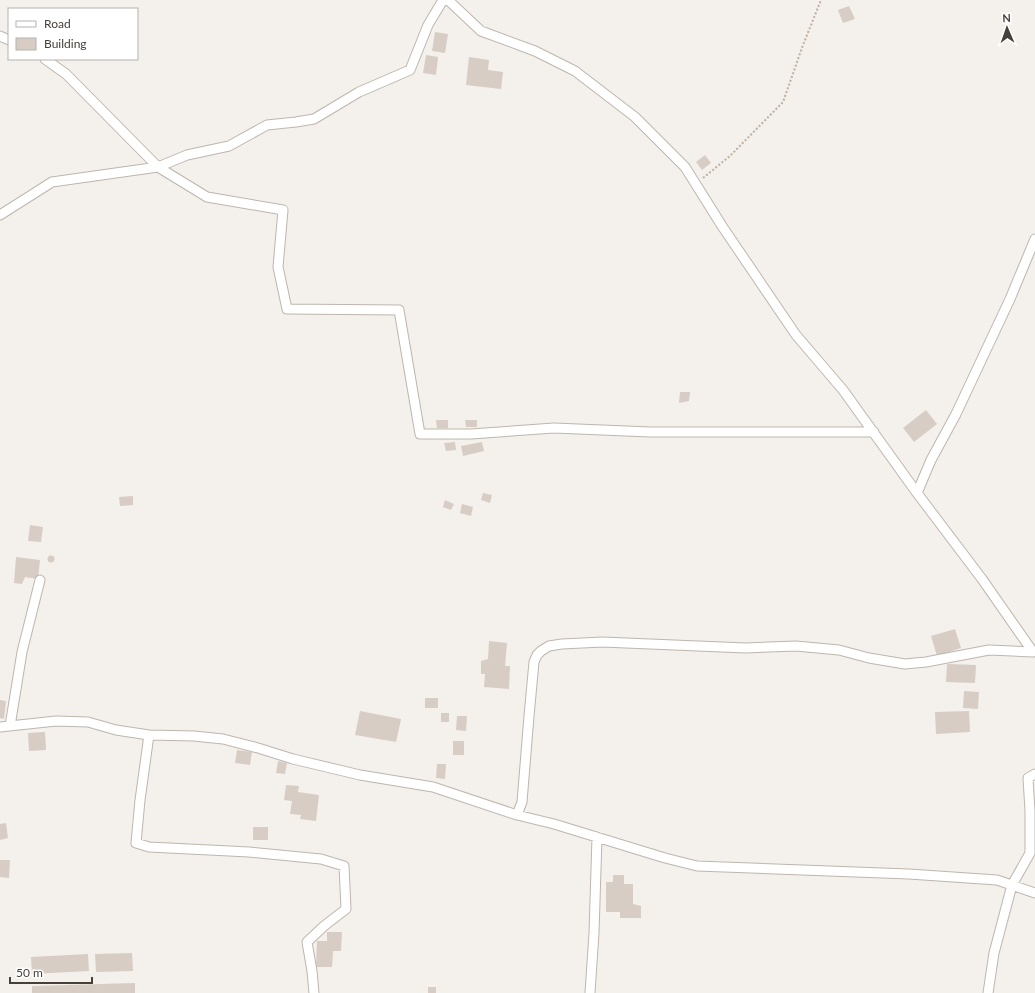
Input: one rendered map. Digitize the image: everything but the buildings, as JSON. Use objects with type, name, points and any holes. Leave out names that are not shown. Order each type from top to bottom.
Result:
[{"type":"street","points":[[0,215],[52,182],[158,168],[187,155],[229,146],[267,125],[314,119],[359,92],[410,70],[428,25],[443,0]]},
{"type":"street","points":[[448,0],[481,31],[535,51],[575,71],[635,117],[685,167],[722,226],[796,335],[843,390],[917,493],[982,579],[1034,653]]},
{"type":"street","points":[[46,60],[66,74],[158,168],[207,197],[283,210],[278,267],[287,309],[399,310],[420,434],[472,434],[554,428],[650,432],[874,432]]},
{"type":"street","points":[[917,493],[931,460],[956,414],[1010,300],[1035,239]]},
{"type":"street","points":[[10,726],[22,652],[40,580]]},
{"type":"street","points":[[518,815],[522,802],[528,716],[534,662],[541,651],[549,646],[602,642],[746,648],[796,646],[839,650],[869,658],[905,664],[926,662],[989,650],[1034,653]]},
{"type":"street","points":[[0,727],[56,721],[88,722],[116,730],[149,735],[194,736],[223,739],[293,759],[352,773],[433,787],[518,815],[554,824],[665,858],[697,866],[909,874],[997,880],[1035,893]]},
{"type":"street","points":[[149,735],[136,843],[148,847],[249,852],[321,859],[344,866],[346,909],[324,926],[308,942],[314,993]]},
{"type":"street","points":[[988,993],[994,953],[1012,885],[1030,853],[1028,778],[1035,774]]},
{"type":"street","points":[[590,993],[594,933],[597,837]]},
{"type":"path","points":[[696,184],[730,156],[783,102],[821,0]]}]
